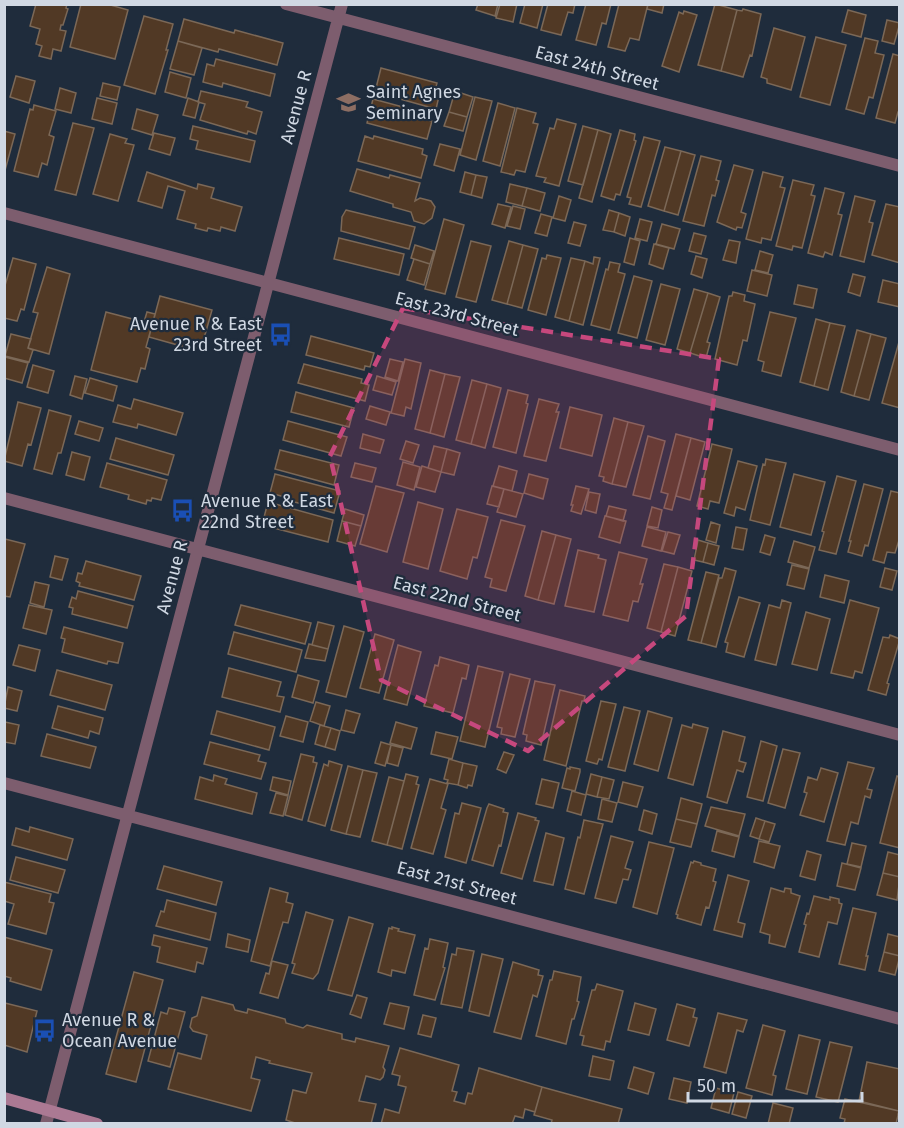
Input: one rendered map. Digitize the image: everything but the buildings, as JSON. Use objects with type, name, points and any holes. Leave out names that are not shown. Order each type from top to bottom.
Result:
[{"type":"main road","points":[[4,1098],[97,1124]]},
{"type":"street","name":"East 24th Street","points":[[286,4],[900,166]]},
{"type":"street","name":"Avenue R","points":[[46,1124],[342,4]]},
{"type":"street","name":"East 23rd Street","points":[[4,213],[900,450]]},
{"type":"street","name":"East 22nd Street","points":[[4,498],[900,735]]},
{"type":"street","name":"East 21st Street","points":[[4,783],[900,1019]]},
{"type":"highlighted area","points":[[403,308],[719,359],[686,616],[528,751],[381,680],[330,456]]},
{"type":"place","name":"Saint Agnes Seminary","points":[[348,102]]},
{"type":"place","name":"Avenue R & East 23rd Street","points":[[280,334]]},
{"type":"place","name":"Avenue R & East 22nd Street","points":[[183,511]]},
{"type":"place","name":"Avenue R & Ocean Avenue","points":[[44,1030]]}]
